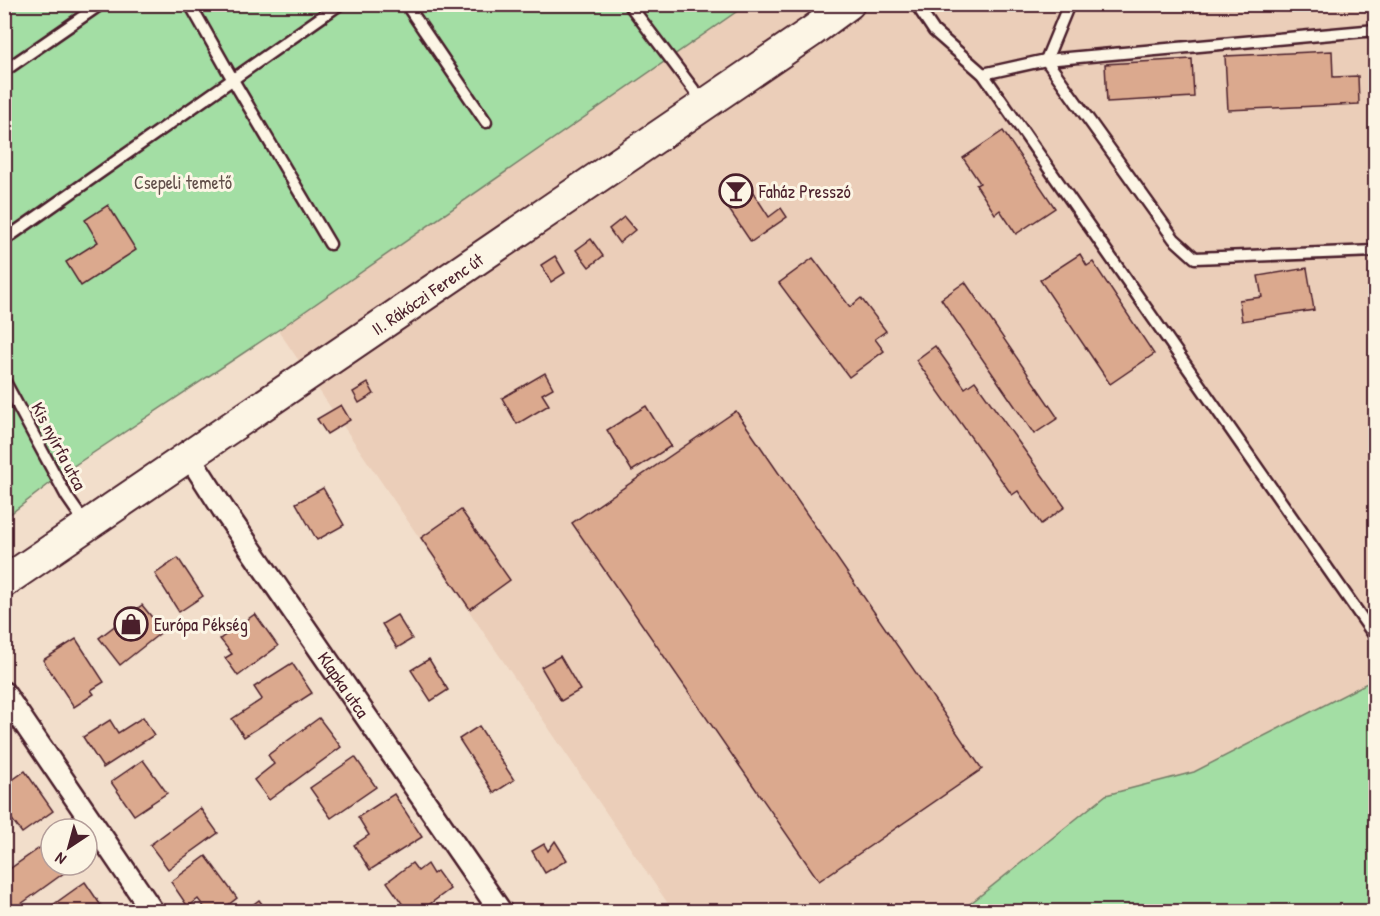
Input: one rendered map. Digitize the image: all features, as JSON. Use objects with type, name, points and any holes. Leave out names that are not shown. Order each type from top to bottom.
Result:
[{"type":"main road","name":"II. Rákóczi Ferenc út","points":[[4,582],[705,105],[849,4]]},
{"type":"street","name":"Klapka utca","points":[[189,456],[223,509],[501,912]]},
{"type":"street","points":[[4,693],[153,912]]},
{"type":"lane","points":[[4,71],[100,4]]},
{"type":"lane","points":[[190,4],[232,80],[330,244]]},
{"type":"lane","points":[[4,240],[340,4]]},
{"type":"lane","points":[[406,4],[486,122]]},
{"type":"lane","points":[[629,4],[705,105]]},
{"type":"lane","points":[[916,4],[934,31],[983,74],[1376,638]]},
{"type":"lane","points":[[1046,60],[1070,4]]},
{"type":"lane","points":[[983,74],[1046,60],[1376,30]]},
{"type":"lane","points":[[1046,60],[1174,238],[1195,258],[1376,251]]},
{"type":"lane","name":"Kis nyírfa utca","points":[[4,380],[67,497],[87,526]]},
{"type":"shaded area","points":[[746,5],[1375,5],[1375,679],[1194,772],[1106,795],[961,911],[673,911],[278,330]]},
{"type":"green space","name":"Csepeli temető","points":[[5,5],[746,5],[278,330],[66,471],[5,518]]},
{"type":"green space","points":[[1375,679],[1375,911],[961,911],[1106,795],[1194,772]]},
{"type":"building","points":[[1332,51],[1333,77],[1358,76],[1359,104],[1228,110],[1225,56]]},
{"type":"building","points":[[1192,59],[1194,97],[1107,102],[1105,64]]},
{"type":"building","points":[[1003,131],[1055,208],[1016,234],[1000,210],[995,214],[976,185],[980,183],[963,158]]},
{"type":"building","points":[[745,180],[769,217],[781,208],[787,217],[751,242],[720,196]]},
{"type":"building","points":[[108,205],[136,250],[81,286],[66,262],[98,242],[85,220]]},
{"type":"building","points":[[624,217],[635,230],[619,243],[609,229]]},
{"type":"building","points":[[591,239],[603,256],[589,267],[576,250]]},
{"type":"building","points":[[1080,254],[1087,266],[1093,262],[1154,354],[1110,384],[1040,280]]},
{"type":"building","points":[[555,256],[565,273],[551,282],[541,265]]},
{"type":"building","points":[[813,258],[850,307],[861,298],[886,331],[875,339],[884,351],[849,377],[779,283]]},
{"type":"building","points":[[1307,268],[1314,310],[1242,321],[1239,300],[1262,297],[1258,276]]},
{"type":"building","points":[[965,282],[1058,418],[1034,434],[941,299]]},
{"type":"building","points":[[935,346],[965,388],[975,381],[1065,507],[1041,524],[1018,491],[1012,495],[916,360]]},
{"type":"building","points":[[545,373],[553,388],[542,394],[549,405],[517,424],[502,398]]},
{"type":"building","points":[[368,383],[374,394],[359,403],[353,392]]},
{"type":"building","points":[[341,405],[350,420],[327,434],[317,419]]},
{"type":"building","points":[[646,406],[671,446],[632,471],[607,430]]},
{"type":"building","points":[[736,411],[982,769],[819,881],[572,523]]},
{"type":"building","points":[[323,488],[344,525],[317,540],[296,503]]},
{"type":"building","points":[[461,510],[510,580],[470,609],[421,538]]},
{"type":"building","points":[[178,558],[203,596],[179,612],[155,574]]},
{"type":"building","points":[[142,605],[163,631],[120,665],[99,638]]},
{"type":"building","points":[[255,614],[278,646],[238,676],[225,658],[232,654],[220,639]]},
{"type":"building","points":[[397,615],[412,639],[397,648],[382,624]]},
{"type":"building","points":[[76,639],[104,682],[91,690],[94,694],[74,707],[43,660]]},
{"type":"building","points":[[560,656],[580,690],[561,701],[541,667]]},
{"type":"building","points":[[429,659],[448,690],[431,701],[411,670]]},
{"type":"building","points":[[292,663],[312,693],[244,737],[232,719],[262,699],[254,687]]},
{"type":"building","points":[[143,717],[154,735],[103,768],[83,737],[110,720],[118,733]]},
{"type":"building","points":[[319,718],[341,747],[269,800],[254,780],[274,764],[268,755]]},
{"type":"building","points":[[479,726],[514,780],[494,793],[459,739]]},
{"type":"building","points":[[355,757],[376,787],[331,818],[310,788]]},
{"type":"building","points":[[143,760],[167,793],[134,815],[111,782]]},
{"type":"building","points":[[25,771],[53,811],[45,817],[39,817],[39,821],[22,833],[4,809],[4,786]]},
{"type":"building","points":[[394,794],[422,837],[370,870],[354,845],[369,835],[358,817]]},
{"type":"building","points":[[200,808],[218,833],[168,869],[150,845]]},
{"type":"building","points":[[555,841],[567,860],[545,873],[532,851],[544,844],[548,851]]},
{"type":"building","points":[[39,848],[39,877],[58,877],[14,909],[4,896],[4,873]]},
{"type":"building","points":[[206,856],[237,898],[219,912],[208,912],[198,899],[188,907],[171,882]]},
{"type":"building","points":[[412,863],[418,871],[427,864],[433,874],[437,871],[450,889],[419,912],[408,912],[387,882]]},
{"type":"building","points":[[85,882],[104,910],[102,912],[43,912]]},
{"type":"building","points":[[259,900],[268,912],[243,912]]},
{"type":"place","name":"Faház Presszó","points":[[736,191]]},
{"type":"place","name":"Európa Pékség","points":[[131,624]]}]
